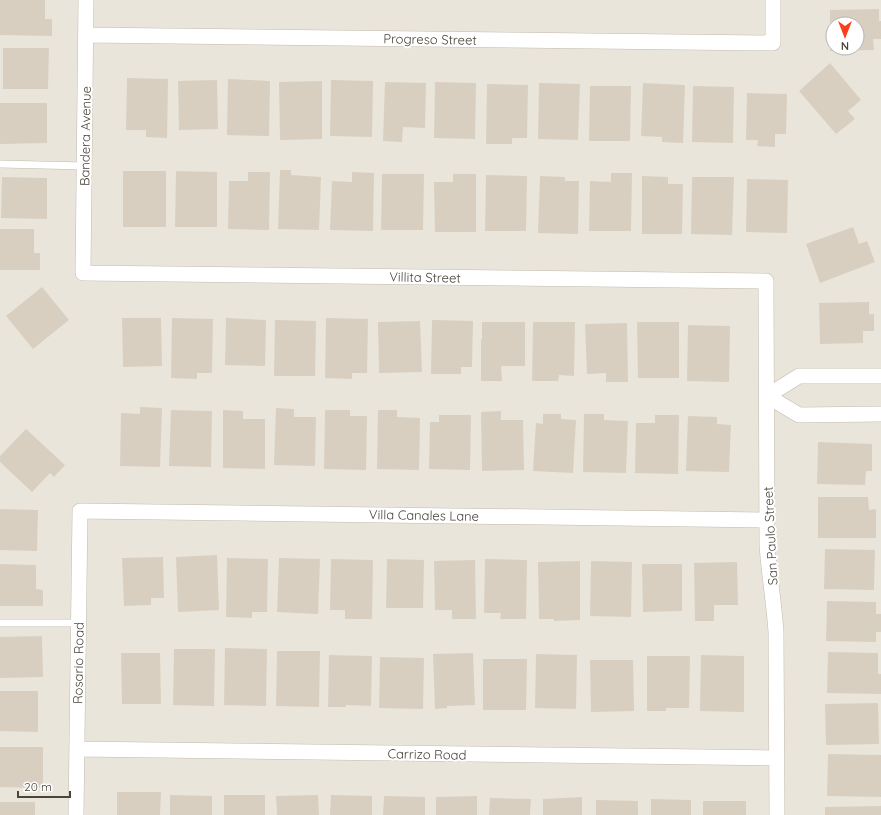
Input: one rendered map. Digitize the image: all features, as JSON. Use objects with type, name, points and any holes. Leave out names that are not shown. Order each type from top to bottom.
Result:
[{"type":"street","name":"Bandera Avenue","points":[[83,273],[86,0]]},
{"type":"street","name":"Progreso Street","points":[[86,35],[773,43],[773,0]]},
{"type":"street","name":"Villita Street","points":[[83,273],[766,281]]},
{"type":"street","name":"San Paulo Street","points":[[766,281],[768,567],[775,610],[776,632],[777,815]]},
{"type":"street","points":[[881,376],[799,376],[767,396],[799,415],[881,414]]},
{"type":"street","name":"Villa Canales Lane","points":[[80,511],[768,520]]},
{"type":"street","name":"Rosario Road","points":[[76,815],[80,511]]},
{"type":"street","name":"Carrizo Road","points":[[77,750],[776,758]]},
{"type":"lane","points":[[0,164],[85,166]]},
{"type":"lane","points":[[0,623],[79,623]]},
{"type":"shaded area","points":[[0,0],[881,0],[881,815],[0,815]]},
{"type":"building","points":[[0,0],[45,0],[45,19],[52,19],[52,36],[0,35]]},
{"type":"building","points":[[879,9],[881,39],[873,39],[874,50],[865,50],[865,16],[830,16],[830,10]]},
{"type":"building","points":[[3,48],[49,48],[48,89],[3,89]]},
{"type":"building","points":[[830,63],[861,100],[848,111],[855,119],[836,134],[799,91]]},
{"type":"building","points":[[127,78],[168,79],[167,138],[146,137],[146,130],[126,130]]},
{"type":"building","points":[[228,79],[270,81],[269,136],[227,135]]},
{"type":"building","points":[[217,80],[218,129],[179,130],[178,81]]},
{"type":"building","points":[[331,80],[373,81],[372,137],[330,136]]},
{"type":"building","points":[[322,81],[322,139],[280,140],[279,82]]},
{"type":"building","points":[[385,82],[426,83],[425,128],[403,127],[402,142],[383,141]]},
{"type":"building","points":[[435,82],[476,83],[475,139],[434,138]]},
{"type":"building","points":[[539,83],[580,84],[578,140],[538,139]]},
{"type":"building","points":[[643,83],[685,85],[683,143],[662,142],[662,137],[641,136]]},
{"type":"building","points":[[487,84],[528,85],[527,138],[512,138],[512,144],[486,144]]},
{"type":"building","points":[[590,86],[631,86],[630,141],[589,141]]},
{"type":"building","points":[[693,86],[734,87],[733,143],[692,142]]},
{"type":"building","points":[[747,93],[787,94],[786,134],[775,134],[775,147],[757,146],[758,140],[746,140]]},
{"type":"building","points":[[0,103],[47,103],[47,143],[0,144]]},
{"type":"building","points":[[280,170],[291,170],[291,175],[321,177],[319,230],[278,229]]},
{"type":"building","points":[[123,171],[166,171],[166,227],[123,227]]},
{"type":"building","points":[[176,171],[217,172],[217,227],[175,227]]},
{"type":"building","points":[[248,172],[270,172],[269,230],[228,229],[229,181],[248,181]]},
{"type":"building","points":[[352,172],[374,173],[373,231],[330,230],[332,181],[352,182]]},
{"type":"building","points":[[611,173],[632,173],[631,231],[589,231],[590,181],[611,182]]},
{"type":"building","points":[[382,174],[424,174],[423,230],[381,230]]},
{"type":"building","points":[[453,174],[476,174],[476,232],[435,232],[434,182],[453,182]]},
{"type":"building","points":[[486,175],[527,176],[526,231],[485,231]]},
{"type":"building","points":[[540,176],[565,177],[565,181],[579,181],[578,234],[538,233]]},
{"type":"building","points":[[642,176],[668,177],[668,184],[683,184],[682,234],[642,234]]},
{"type":"building","points":[[2,177],[47,178],[47,219],[1,218]]},
{"type":"building","points":[[692,177],[734,177],[732,235],[691,234]]},
{"type":"building","points":[[747,179],[788,180],[787,233],[746,232]]},
{"type":"building","points":[[853,227],[859,244],[867,241],[875,262],[820,283],[806,244]]},
{"type":"building","points":[[0,229],[34,229],[34,253],[40,253],[40,270],[0,270]]},
{"type":"building","points":[[42,287],[69,320],[33,349],[6,316]]},
{"type":"building","points":[[869,302],[869,314],[874,314],[874,331],[863,331],[863,343],[820,344],[819,303]]},
{"type":"building","points":[[122,318],[161,318],[162,366],[123,367]]},
{"type":"building","points":[[172,318],[213,319],[212,373],[197,373],[197,379],[171,378]]},
{"type":"building","points":[[226,318],[266,320],[265,366],[225,365]]},
{"type":"building","points":[[326,318],[368,319],[367,373],[352,373],[352,379],[325,378]]},
{"type":"building","points":[[275,320],[316,321],[315,376],[274,376]]},
{"type":"building","points":[[432,320],[473,321],[472,367],[461,367],[461,374],[431,374]]},
{"type":"building","points":[[420,321],[422,372],[379,373],[378,322]]},
{"type":"building","points":[[482,322],[525,322],[525,366],[501,366],[502,381],[481,381]]},
{"type":"building","points":[[533,322],[575,322],[574,376],[559,375],[558,381],[532,381]]},
{"type":"building","points":[[637,322],[679,322],[679,378],[638,378]]},
{"type":"building","points":[[627,323],[628,382],[606,382],[606,373],[587,374],[585,324]]},
{"type":"building","points":[[688,325],[730,326],[729,382],[687,381]]},
{"type":"building","points":[[140,407],[162,408],[160,467],[120,466],[121,413],[140,414]]},
{"type":"building","points":[[276,408],[294,409],[294,417],[316,417],[315,466],[274,465]]},
{"type":"building","points":[[171,410],[212,411],[211,467],[169,466]]},
{"type":"building","points":[[223,410],[243,411],[243,419],[265,419],[265,469],[223,468]]},
{"type":"building","points":[[325,410],[350,410],[350,416],[367,416],[366,470],[324,469]]},
{"type":"building","points":[[378,410],[397,410],[397,417],[420,418],[419,470],[377,469]]},
{"type":"building","points":[[501,411],[501,420],[523,420],[524,470],[482,471],[481,412]]},
{"type":"building","points":[[543,414],[561,414],[561,419],[576,420],[573,473],[533,471],[536,423],[543,424]]},
{"type":"building","points":[[584,414],[604,414],[604,420],[628,421],[626,473],[583,472]]},
{"type":"building","points":[[439,415],[471,415],[470,470],[429,469],[430,422],[439,422]]},
{"type":"building","points":[[655,415],[679,415],[678,474],[635,473],[636,423],[655,423]]},
{"type":"building","points":[[688,416],[717,417],[717,424],[731,425],[729,472],[686,471]]},
{"type":"building","points":[[26,429],[65,465],[54,477],[50,473],[32,492],[0,462],[0,456]]},
{"type":"building","points":[[818,442],[872,444],[872,471],[866,471],[865,485],[817,484]]},
{"type":"building","points":[[818,497],[868,497],[869,510],[876,509],[876,538],[818,538]]},
{"type":"building","points":[[0,509],[38,510],[37,551],[0,550]]},
{"type":"building","points":[[825,549],[875,550],[874,590],[824,589]]},
{"type":"building","points":[[217,555],[219,610],[178,612],[176,557]]},
{"type":"building","points":[[163,557],[164,598],[151,598],[151,605],[124,606],[122,558]]},
{"type":"building","points":[[227,558],[268,559],[267,612],[252,612],[252,618],[226,617]]},
{"type":"building","points":[[279,558],[320,559],[318,614],[277,612]]},
{"type":"building","points":[[331,559],[373,560],[372,619],[345,619],[345,610],[330,610]]},
{"type":"building","points":[[387,559],[424,560],[423,608],[386,608]]},
{"type":"building","points":[[485,559],[527,560],[526,619],[500,619],[501,613],[484,613]]},
{"type":"building","points":[[475,560],[476,619],[452,619],[452,610],[435,610],[434,561]]},
{"type":"building","points":[[580,561],[580,620],[554,621],[554,619],[539,619],[538,562]]},
{"type":"building","points":[[591,561],[632,562],[631,617],[590,616]]},
{"type":"building","points":[[737,562],[738,605],[714,605],[714,621],[695,621],[694,563]]},
{"type":"building","points":[[0,564],[36,565],[36,589],[43,590],[43,606],[0,606]]},
{"type":"building","points":[[642,564],[682,564],[682,611],[643,612]]},
{"type":"building","points":[[827,601],[876,602],[876,614],[881,614],[881,632],[876,632],[876,642],[826,641]]},
{"type":"building","points":[[42,636],[43,677],[0,678],[0,637]]},
{"type":"building","points":[[225,648],[267,649],[266,706],[224,705]]},
{"type":"building","points":[[174,649],[215,649],[214,706],[173,705]]},
{"type":"building","points":[[277,651],[320,651],[319,707],[276,706]]},
{"type":"building","points":[[828,652],[878,653],[878,674],[881,674],[881,694],[827,693]]},
{"type":"building","points":[[121,653],[160,653],[161,704],[122,704]]},
{"type":"building","points":[[473,653],[475,705],[447,706],[447,708],[435,709],[433,654]]},
{"type":"building","points":[[536,654],[577,655],[576,709],[535,708]]},
{"type":"building","points":[[329,655],[372,656],[371,706],[346,705],[346,707],[328,707]]},
{"type":"building","points":[[701,655],[744,656],[744,712],[700,711]]},
{"type":"building","points":[[647,656],[690,656],[689,708],[666,708],[666,711],[647,711]]},
{"type":"building","points":[[380,657],[424,658],[423,709],[379,708]]},
{"type":"building","points":[[483,659],[527,659],[526,710],[483,710]]},
{"type":"building","points":[[590,660],[633,660],[634,711],[591,712]]},
{"type":"building","points":[[0,691],[38,691],[38,732],[0,731]]},
{"type":"building","points":[[878,703],[879,744],[826,745],[825,704]]},
{"type":"building","points":[[0,747],[43,747],[43,788],[0,787]]},
{"type":"building","points":[[828,754],[881,755],[881,797],[827,796]]},
{"type":"building","points":[[117,792],[161,792],[160,815],[117,815]]},
{"type":"building","points":[[170,795],[212,796],[212,815],[170,815]]},
{"type":"building","points":[[224,795],[265,795],[265,815],[224,815]]},
{"type":"building","points":[[318,795],[319,815],[277,815],[276,796]]},
{"type":"building","points":[[331,795],[372,796],[372,815],[330,815]]},
{"type":"building","points":[[384,796],[425,797],[425,815],[383,815]]},
{"type":"building","points":[[477,796],[477,815],[436,815],[436,797]]},
{"type":"building","points":[[582,797],[582,815],[543,815],[543,799]]},
{"type":"building","points":[[490,798],[531,799],[530,815],[489,815]]},
{"type":"building","points":[[651,799],[691,800],[691,815],[651,815]]},
{"type":"building","points":[[596,800],[638,801],[638,815],[596,815]]},
{"type":"building","points":[[703,801],[746,801],[746,815],[703,815]]},
{"type":"building","points":[[0,802],[35,802],[35,815],[0,815]]},
{"type":"building","points":[[881,806],[881,815],[825,815],[825,807]]}]
